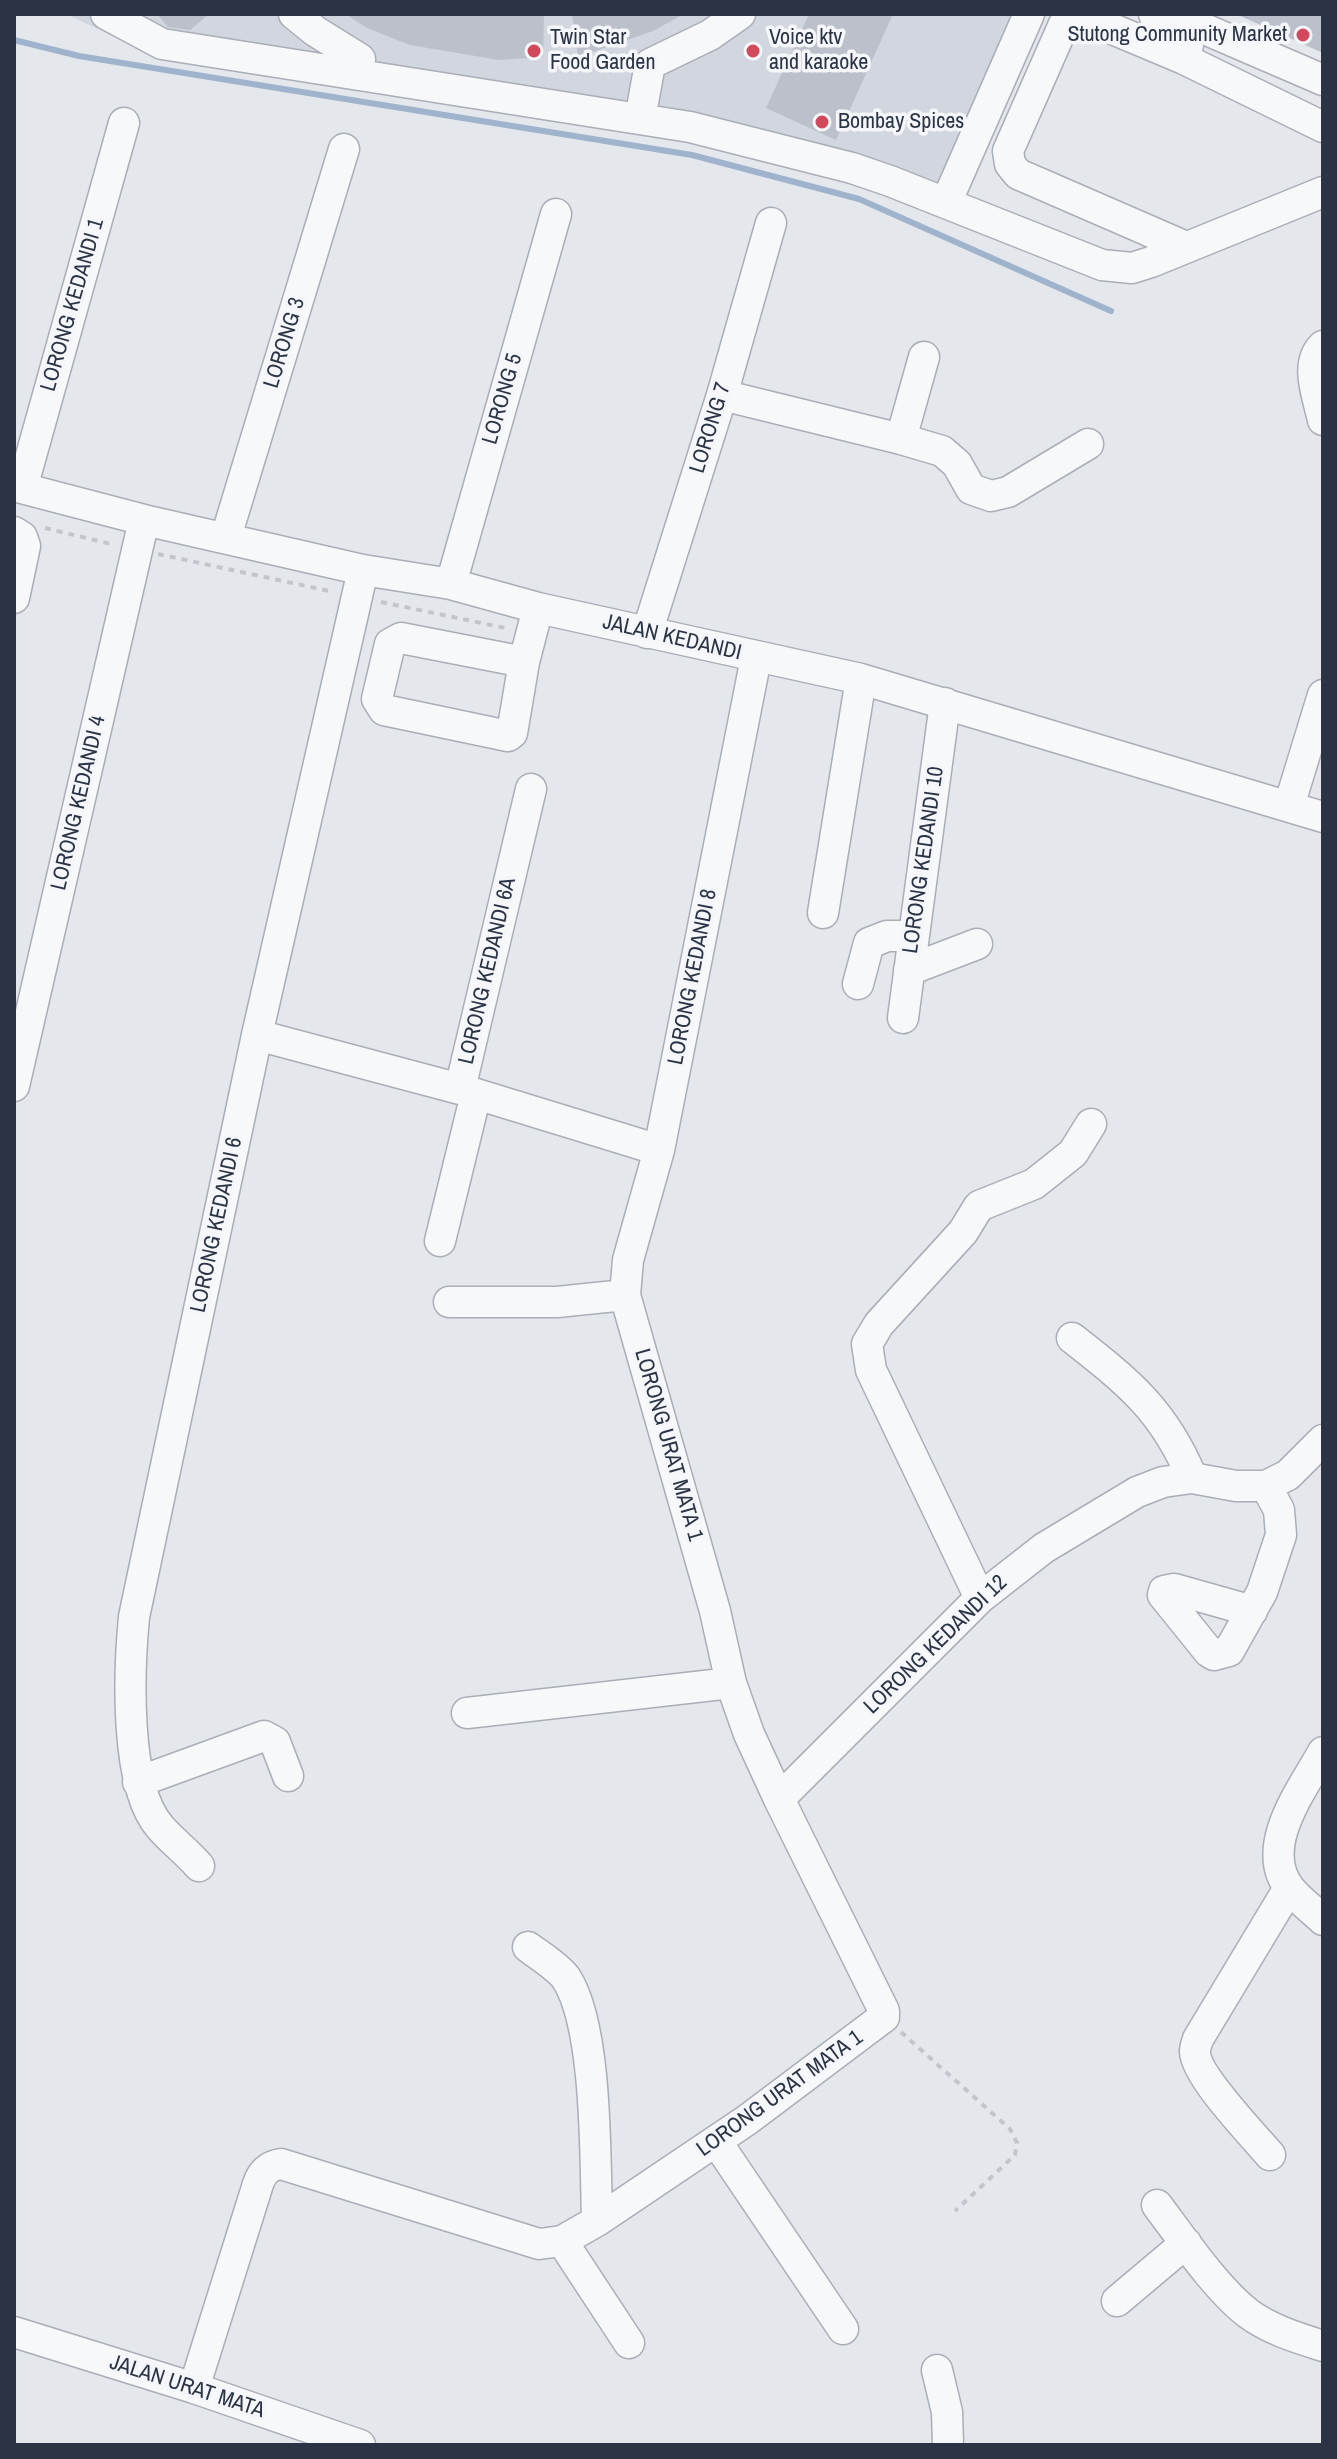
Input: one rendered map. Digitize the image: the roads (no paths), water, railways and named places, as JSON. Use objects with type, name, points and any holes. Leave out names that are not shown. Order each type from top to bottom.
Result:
[{"type":"street","points":[[640,119],[650,64],[710,35],[740,14]]},
{"type":"street","points":[[946,203],[1029,14]]},
{"type":"street","points":[[1154,14],[1186,31],[1188,45],[1184,59]]},
{"type":"street","points":[[1193,14],[1200,27],[1323,80]]},
{"type":"street","points":[[299,15],[360,59],[357,74]]},
{"type":"street","points":[[112,16],[162,44],[690,127],[852,168],[1102,265],[1132,268],[1323,192]]},
{"type":"street","points":[[1186,247],[1018,174],[1010,164],[1008,151],[1064,24],[1073,17],[1084,17],[1184,59],[1323,127]]},
{"type":"street","name":"LORONG KEDANDI 1","points":[[18,487],[124,123]]},
{"type":"street","name":"LORONG 3","points":[[226,537],[344,149]]},
{"type":"street","name":"LORONG 5","points":[[451,584],[556,214]]},
{"type":"street","name":"LORONG 7","points":[[647,633],[722,395],[771,223]]},
{"type":"street","points":[[1319,350],[1314,375],[1323,420]]},
{"type":"street","points":[[901,439],[924,357]]},
{"type":"street","points":[[722,395],[942,451],[957,464],[971,489],[991,496],[1008,492],[1088,444]]},
{"type":"street","name":"JALAN KEDANDI","points":[[18,487],[144,520],[226,537],[360,583],[451,584],[531,635],[647,633],[861,679],[1323,817]]},
{"type":"street","name":"LORONG KEDANDI 4","points":[[14,1086],[144,520]]},
{"type":"street","points":[[14,532],[22,537],[25,546],[14,598]]},
{"type":"street","name":"LORONG KEDANDI 6","points":[[199,1866],[160,1827],[148,1808],[138,1782],[131,1694],[134,1617],[257,1035],[360,583]]},
{"type":"street","points":[[531,635],[512,733],[508,736],[384,710],[377,699],[390,644],[395,640],[531,635]]},
{"type":"street","name":"LORONG KEDANDI 8","points":[[625,1295],[628,1260],[659,1150],[756,658]]},
{"type":"street","points":[[823,913],[861,679]]},
{"type":"street","points":[[1289,806],[1323,695]]},
{"type":"street","name":"LORONG KEDANDI 10","points":[[903,1018],[945,703]]},
{"type":"street","name":"LORONG KEDANDI 6A","points":[[257,1035],[468,1091],[531,789]]},
{"type":"street","points":[[858,984],[869,943],[887,936],[913,936]]},
{"type":"street","points":[[909,970],[977,944]]},
{"type":"street","points":[[440,1241],[468,1091],[659,1150]]},
{"type":"street","points":[[980,1598],[871,1370],[867,1344],[879,1324],[963,1232],[979,1206],[1034,1184],[1073,1153],[1091,1124]]},
{"type":"street","points":[[449,1302],[557,1302],[625,1295]]},
{"type":"street","name":"LORONG URAT MATA 1","points":[[562,2241],[716,2141],[884,2017],[884,2011],[749,1734],[731,1683],[715,1611],[625,1295]]},
{"type":"street","points":[[1072,1338],[1145,1398],[1180,1449],[1192,1478]]},
{"type":"street","points":[[1252,1611],[1262,1592],[1281,1535],[1279,1510],[1266,1486],[1288,1475],[1323,1440]]},
{"type":"street","name":"LORONG KEDANDI 12","points":[[779,1799],[980,1598],[1044,1548],[1137,1492],[1163,1482],[1192,1478],[1236,1486],[1266,1486]]},
{"type":"street","points":[[467,1713],[731,1683]]},
{"type":"street","points":[[138,1782],[264,1736],[275,1742],[288,1776]]},
{"type":"street","points":[[1323,1752],[1312,1795],[1285,1822],[1280,1848],[1283,1873],[1289,1888],[1323,1920]]},
{"type":"street","points":[[1270,2155],[1207,2081],[1195,2052],[1198,2039],[1289,1888]]},
{"type":"street","points":[[528,1947],[565,1977],[581,2021],[593,2105],[597,2221]]},
{"type":"street","points":[[716,2141],[843,2329]]},
{"type":"street","points":[[194,2388],[258,2184],[264,2171],[281,2164],[539,2244],[562,2241],[629,2343]]},
{"type":"street","points":[[1157,2205],[1231,2297],[1250,2315],[1287,2335],[1323,2346]]},
{"type":"street","points":[[1117,2301],[1186,2243]]},
{"type":"street","name":"JALAN URAT MATA","points":[[14,2332],[194,2388],[343,2442]]},
{"type":"street","points":[[937,2370],[947,2412],[948,2445]]},
{"type":"waterway","points":[[14,40],[79,56],[692,155],[859,199],[1111,311]]},
{"type":"place","name":"Stutong Community Market","points":[[1303,35]]},
{"type":"place","name":"Twin Star Food Garden","points":[[534,51]]},
{"type":"place","name":"Voice ktv and karaoke","points":[[753,51]]},
{"type":"place","name":"Bombay Spices","points":[[822,122]]}]
